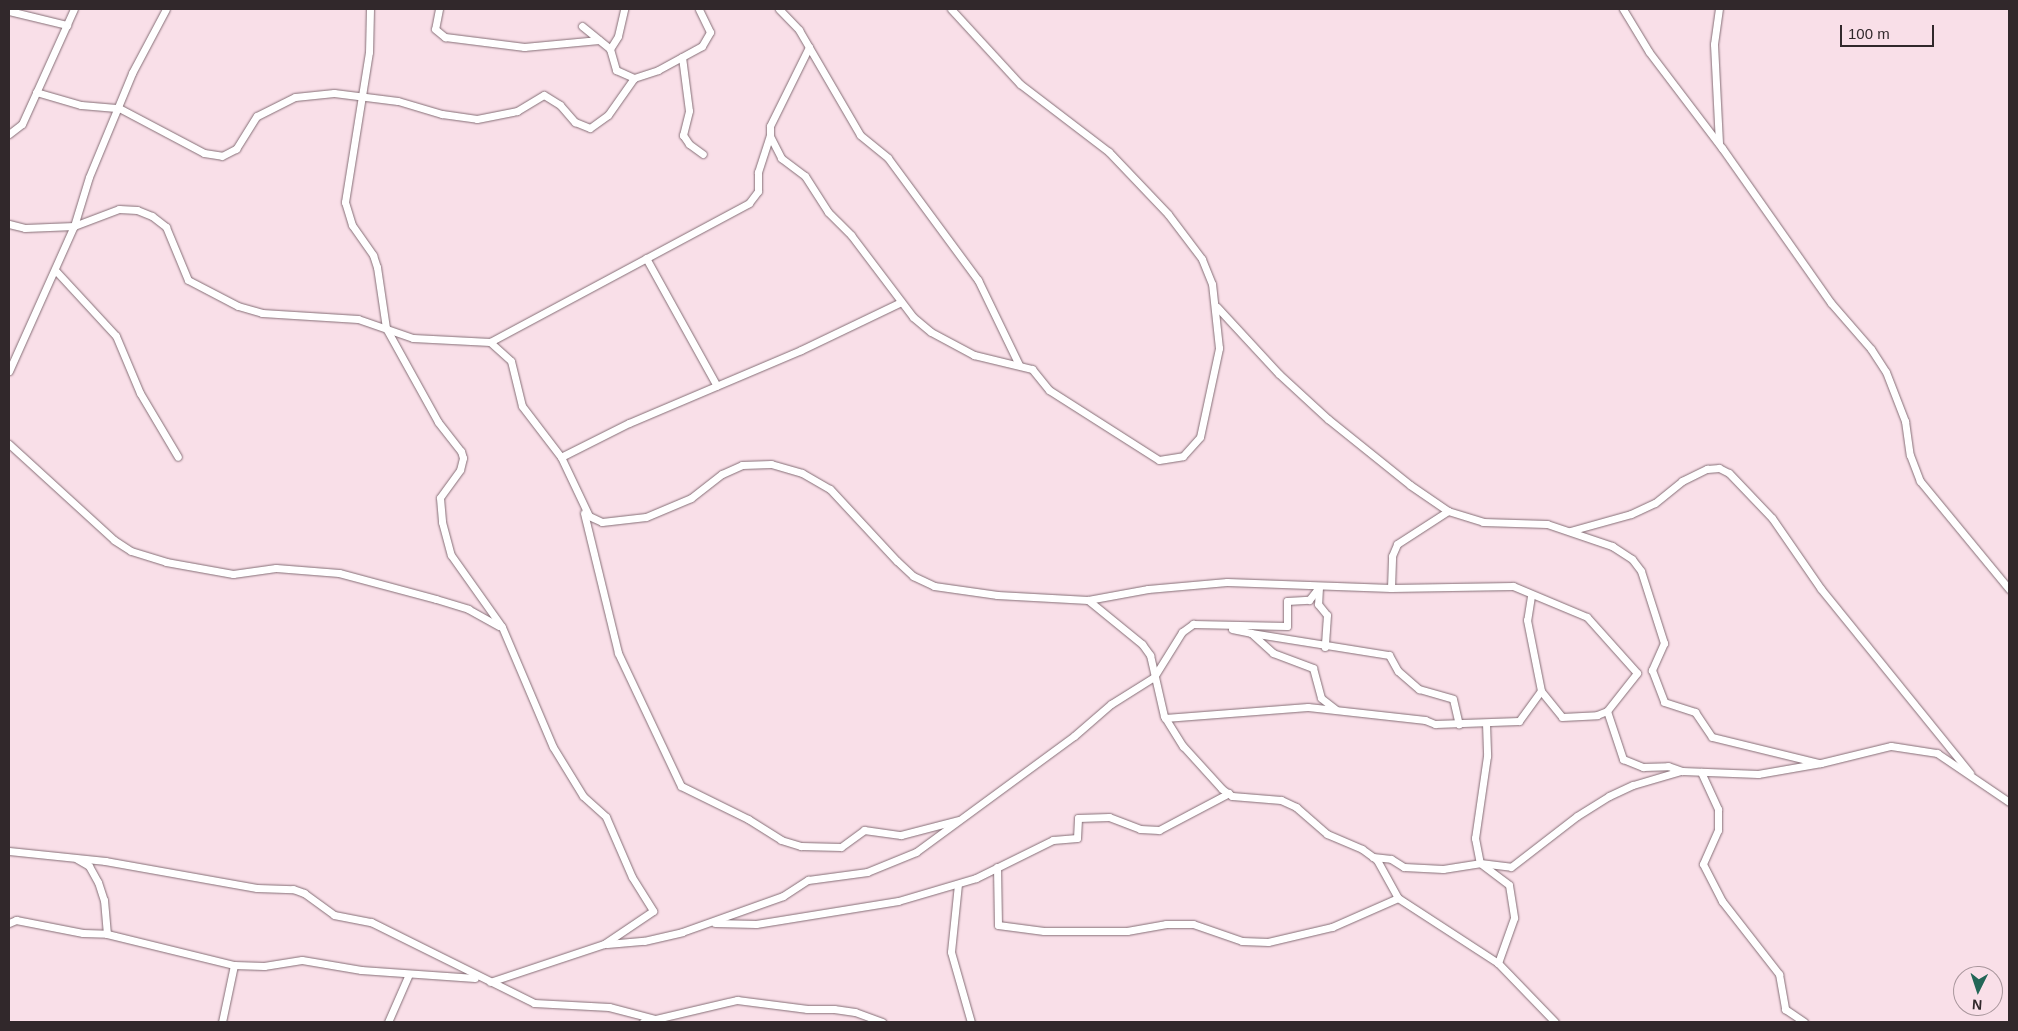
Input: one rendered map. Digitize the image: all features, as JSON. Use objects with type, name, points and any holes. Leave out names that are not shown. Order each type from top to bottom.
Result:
[{"type":"street","points":[[9,134],[22,124],[74,9]]},
{"type":"street","points":[[9,371],[56,271],[74,226],[89,177],[132,73],[166,9]]},
{"type":"street","points":[[370,9],[369,52],[345,202],[352,224],[377,267],[386,328],[438,422],[461,451],[463,458],[460,470],[440,498],[442,522],[452,555],[462,574],[502,627],[553,747],[583,796],[606,817],[632,877],[652,906],[650,916],[604,944],[490,982]]},
{"type":"street","points":[[439,9],[435,29],[444,37],[524,47],[598,40]]},
{"type":"street","points":[[610,49],[618,36],[624,9]]},
{"type":"street","points":[[582,26],[610,49],[616,70],[624,76],[634,78],[658,70],[702,46],[708,38],[708,26],[699,9]]},
{"type":"street","points":[[779,9],[799,30],[860,135],[888,158],[978,280],[1020,365]]},
{"type":"street","points":[[770,136],[781,158],[805,176],[828,212],[868,257],[901,302],[931,332],[959,349],[981,358],[1020,365],[1035,370],[1049,390],[1092,416],[1118,436],[1159,460],[1171,461],[1195,446],[1206,419],[1219,348],[1216,306],[1212,284],[1202,259],[1168,214],[1109,152],[1020,84],[951,9]]},
{"type":"street","points":[[1623,9],[1649,52],[1719,144],[1831,304],[1871,349],[1886,372],[1905,421],[1910,455],[1920,480],[2009,589]]},
{"type":"street","points":[[1719,9],[1714,44],[1719,144]]},
{"type":"street","points":[[9,11],[67,24]]},
{"type":"street","points":[[9,224],[25,228],[74,226],[119,209],[137,210],[152,216],[166,227],[183,274],[201,289],[262,313],[345,317],[386,328],[413,338],[490,342],[749,203],[758,191],[758,172],[770,136],[770,126],[809,47]]},
{"type":"street","points":[[682,57],[689,111],[683,135],[689,144],[703,154]]},
{"type":"street","points":[[36,92],[81,105],[119,108],[204,153],[222,156],[236,149],[257,116],[295,97],[334,93],[398,101],[442,114],[477,119],[517,111],[544,96],[560,105],[574,122],[590,128],[608,115],[634,78]]},
{"type":"street","points":[[646,258],[717,386]]},
{"type":"street","points":[[56,271],[116,336],[140,393],[178,457]]},
{"type":"street","points":[[561,457],[629,423],[801,350],[901,302]]},
{"type":"street","points":[[1216,306],[1279,374],[1322,414],[1410,485],[1448,511],[1483,522],[1529,522],[1569,531],[1612,546],[1632,559],[1641,571],[1664,643],[1652,670],[1664,702],[1695,712],[1712,736],[1821,764]]},
{"type":"street","points":[[490,342],[511,361],[522,406],[561,457],[582,506],[618,653],[681,786],[748,819],[781,840],[800,846],[841,846],[864,830],[901,835],[963,819]]},
{"type":"street","points":[[9,444],[114,540],[132,551],[166,562],[233,574],[276,568],[339,574],[468,609],[502,627]]},
{"type":"street","points":[[582,506],[589,516],[602,522],[627,522],[691,498],[722,474],[742,464],[771,464],[802,473],[830,489],[908,571],[934,586],[997,594],[1088,600],[1148,589],[1227,582],[1391,588],[1513,586],[1531,596],[1588,617],[1638,673],[1607,711],[1597,715],[1562,717],[1541,691],[1527,620],[1531,596]]},
{"type":"street","points":[[1569,531],[1631,514],[1655,503],[1682,481],[1706,469],[1720,468],[1729,473],[1772,518],[1821,588],[1975,779]]},
{"type":"street","points":[[1391,588],[1392,556],[1397,544],[1448,511]]},
{"type":"street","points":[[604,944],[644,941],[712,923],[782,896],[808,880],[867,872],[916,852],[1074,736],[1111,704],[1154,677],[1182,632],[1193,624],[1287,626],[1287,601],[1309,600],[1319,586]]},
{"type":"street","points":[[1319,586],[1318,604],[1327,616],[1325,647]]},
{"type":"street","points":[[1088,600],[1142,644],[1150,655],[1165,718],[1183,746],[1229,793]]},
{"type":"street","points":[[1225,626],[1251,633],[1325,647],[1389,655],[1398,671],[1420,689],[1453,699],[1459,724]]},
{"type":"street","points":[[1251,633],[1273,654],[1313,668],[1321,698],[1337,711]]},
{"type":"street","points":[[1165,718],[1278,708],[1337,711],[1459,724],[1519,721],[1541,691]]},
{"type":"street","points":[[1607,711],[1623,759],[1643,768],[1668,766],[1682,771],[1758,774],[1821,764],[1891,746],[1937,753],[2009,802]]},
{"type":"street","points":[[1486,723],[1487,756],[1475,838],[1480,863],[1508,885],[1514,918],[1498,963]]},
{"type":"street","points":[[1373,857],[1392,859],[1404,867],[1433,869],[1480,863],[1511,867],[1577,816],[1609,796],[1633,785],[1682,771]]},
{"type":"street","points":[[1701,772],[1718,809],[1718,830],[1703,864],[1722,901],[1780,974],[1785,1009],[1804,1022]]},
{"type":"street","points":[[712,923],[768,922],[898,901],[958,884],[1052,840],[1077,838],[1078,818],[1109,817],[1140,829],[1160,830],[1229,793],[1281,800],[1296,807],[1327,834],[1362,848],[1373,857],[1398,898],[1498,963],[1555,1022]]},
{"type":"street","points":[[9,851],[75,858],[89,866],[104,900],[107,934]]},
{"type":"street","points":[[47,855],[217,878],[257,888],[293,889],[304,894],[334,915],[370,922],[478,978],[534,1003],[609,1007],[655,1019]]},
{"type":"street","points":[[997,867],[998,925],[1044,931],[1127,932],[1166,924],[1193,924],[1242,941],[1268,942],[1332,927],[1398,898]]},
{"type":"street","points":[[958,884],[951,952],[970,1022]]},
{"type":"street","points":[[9,923],[16,920],[83,933],[107,934],[234,965],[264,966],[302,960],[361,970],[478,978]]},
{"type":"street","points":[[222,1022],[234,965]]},
{"type":"street","points":[[388,1022],[409,974]]},
{"type":"street","points":[[643,1022],[736,1000],[848,1011],[882,1022]]}]
